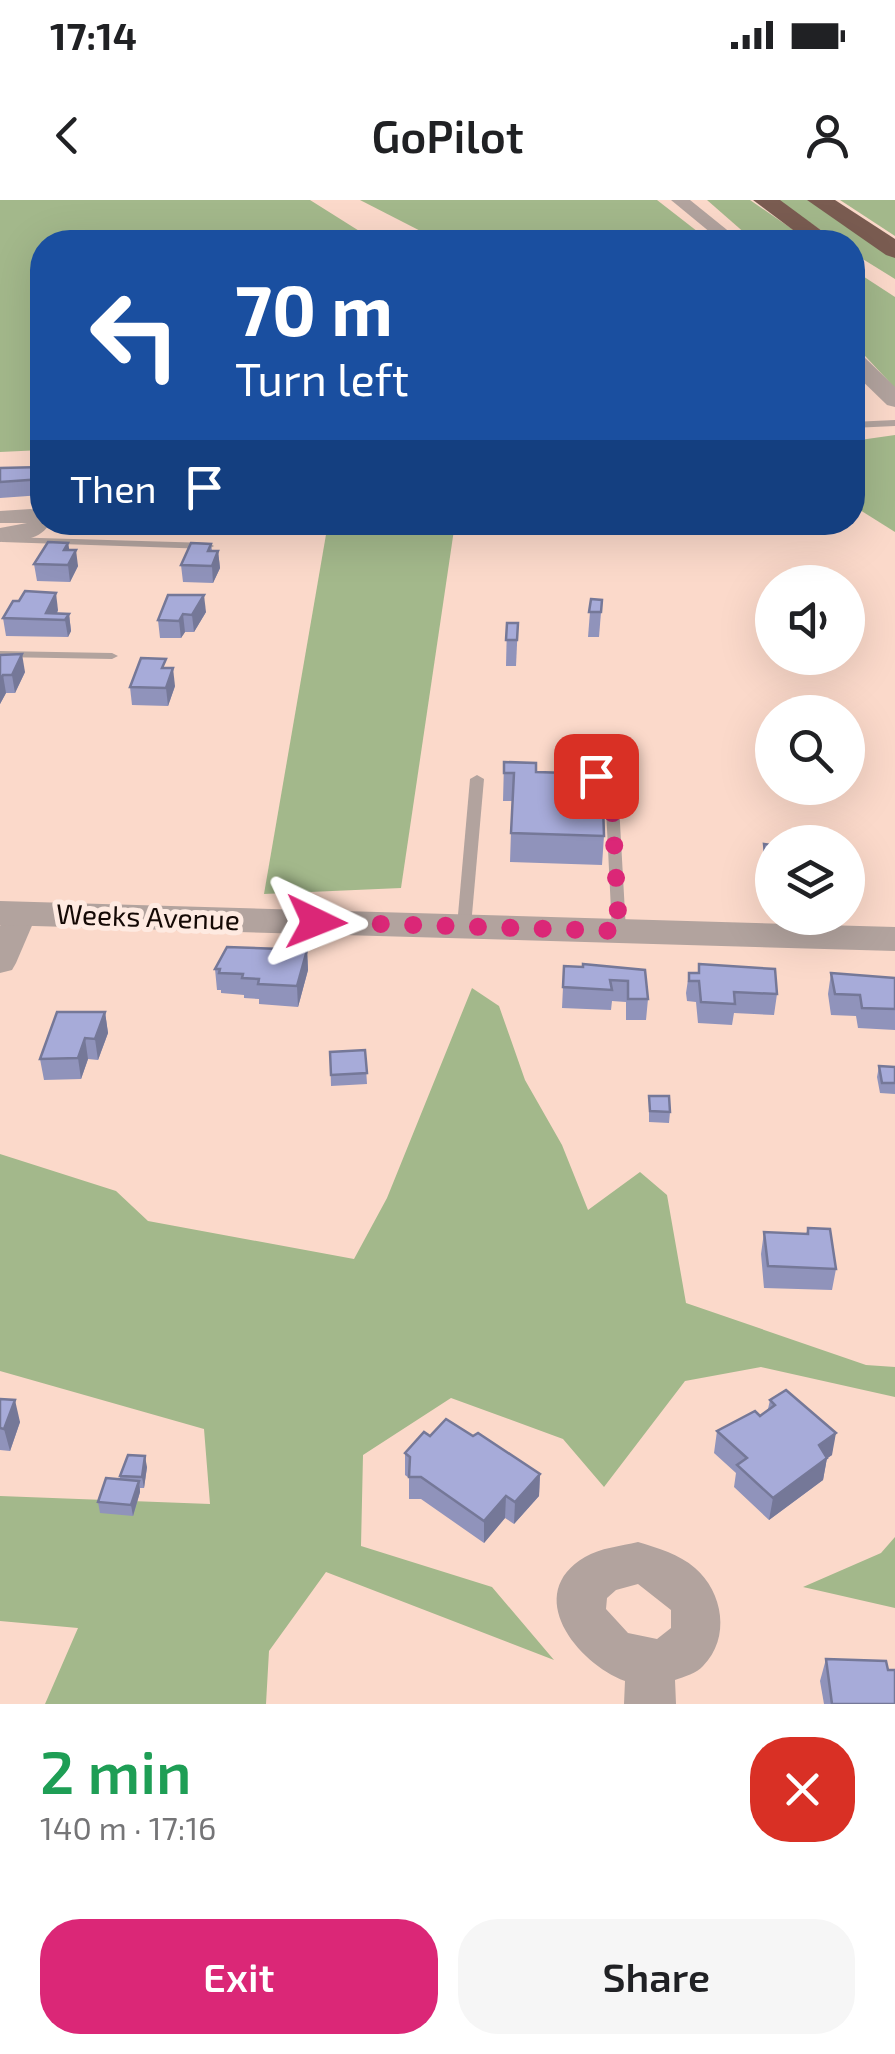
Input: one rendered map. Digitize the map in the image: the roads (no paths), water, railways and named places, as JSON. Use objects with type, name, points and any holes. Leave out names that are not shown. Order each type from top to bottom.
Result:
[{"type":"highway","points":[[765,200],[807,230]]},
{"type":"highway","points":[[819,200],[865,230]]},
{"type":"highway","points":[[865,230],[895,250]]},
{"type":"street","points":[[679,200],[718,230]]},
{"type":"street","points":[[865,371],[895,400]]},
{"type":"street","points":[[0,962],[10,914]]},
{"type":"street","name":"Weeks Avenue","points":[[10,914],[895,939]]},
{"type":"lane","points":[[865,424],[895,423]]},
{"type":"lane","points":[[3,535],[208,546]]},
{"type":"lane","points":[[0,654],[112,656]]},
{"type":"lane","points":[[578,776],[596,776],[611,787],[619,931]]},
{"type":"lane","points":[[464,926],[476,779]]}]
